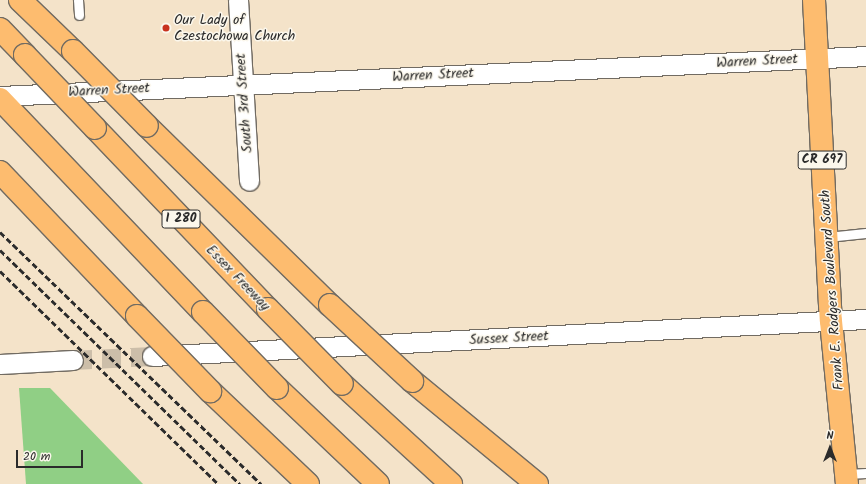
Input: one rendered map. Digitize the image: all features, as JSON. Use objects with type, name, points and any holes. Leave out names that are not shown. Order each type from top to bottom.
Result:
[{"type":"main road","points":[[20,0],[330,305],[412,381],[537,484]]},
{"type":"main road","name":"Frank E. Rodgers Boulevard South","points":[[814,0],[831,321],[853,477]]},
{"type":"main road","name":"Essex Freeway","points":[[0,29],[268,309],[342,384],[451,484]]},
{"type":"main road","points":[[0,98],[277,388],[378,484]]},
{"type":"main road","points":[[0,172],[210,391],[308,484]]},
{"type":"street","name":"South 3rd Street","points":[[238,0],[249,181]]},
{"type":"street","name":"Warren Street","points":[[0,98],[243,83],[866,56]]},
{"type":"street","name":"Sussex Street","points":[[152,356],[866,319]]},
{"type":"street","points":[[0,364],[73,360]]},
{"type":"lane","points":[[78,0],[79,15]]},
{"type":"lane","points":[[827,237],[866,233]]},
{"type":"green space","points":[[19,388],[50,388],[143,484],[26,484]]},
{"type":"tunnel","points":[[73,360],[152,356]]},
{"type":"railway","points":[[0,232],[261,484]]},
{"type":"railway","points":[[0,250],[240,484]]},
{"type":"railway","points":[[0,271],[218,484]]},
{"type":"place","name":"Our Lady of Czestochowa Church","points":[[166,28]]}]
